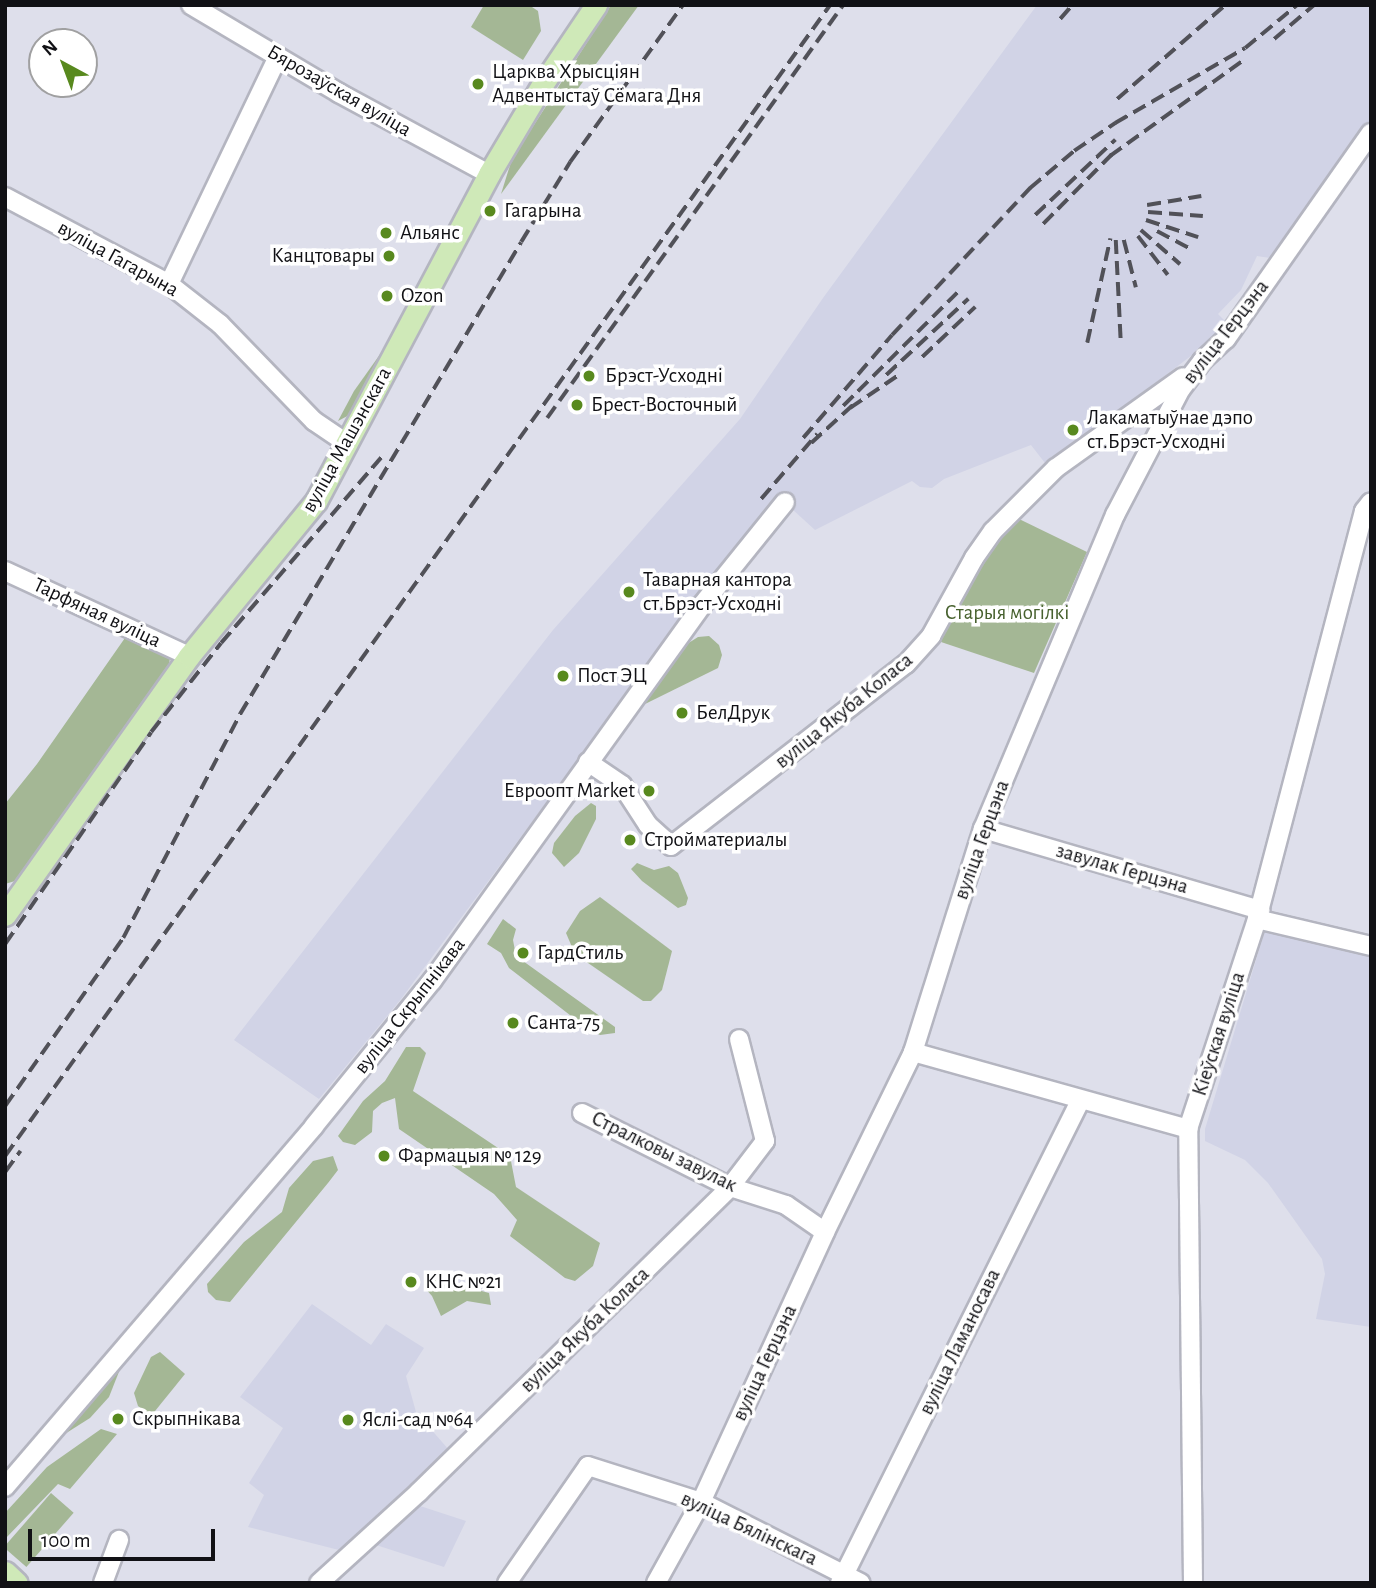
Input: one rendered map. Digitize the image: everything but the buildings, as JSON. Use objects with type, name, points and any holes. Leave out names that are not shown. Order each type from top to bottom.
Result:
[{"type":"main road","name":"вуліца Машэнскага","points":[[8,905],[189,656],[309,510],[348,444],[489,174],[549,74],[596,5]]},
{"type":"main road","points":[[5,1572],[17,1583]]},
{"type":"street","name":"Бярозаўская вуліца","points":[[191,5],[278,57],[489,174]]},
{"type":"street","points":[[169,284],[278,57]]},
{"type":"street","name":"вуліца Герцэна","points":[[656,1583],[701,1503],[825,1232],[914,1052],[983,829],[1115,514],[1176,398],[1202,361],[1226,339],[1371,133]]},
{"type":"street","name":"вуліца Гагарына","points":[[5,197],[169,284],[220,324],[314,421],[348,444]]},
{"type":"street","name":"вуліца Якуба Коласа","points":[[588,762],[622,785],[648,825],[671,846],[898,670],[931,636],[974,558],[993,531],[1056,468],[1164,393],[1202,361]]},
{"type":"street","name":"вуліца Скрыпнікава","points":[[5,1487],[314,1126],[398,1023],[462,940],[702,605],[785,502]]},
{"type":"street","name":"Кіеўская вуліца","points":[[1193,1583],[1188,1129],[1259,914],[1364,511],[1371,502]]},
{"type":"street","name":"Тарфяная вуліца","points":[[5,571],[189,656]]},
{"type":"street","name":"завулак Герцэна","points":[[983,829],[1371,946]]},
{"type":"street","name":"вуліца Якуба Коласа","points":[[319,1583],[419,1492],[730,1187],[765,1141],[739,1039]]},
{"type":"street","points":[[914,1052],[1080,1101],[1188,1129]]},
{"type":"street","name":"вуліца Ламаносава","points":[[849,1580],[1080,1101]]},
{"type":"street","name":"Стралковы завулак","points":[[582,1112],[730,1187],[786,1205],[825,1232]]},
{"type":"street","name":"вуліца Бялінскага","points":[[507,1583],[588,1466],[701,1503],[849,1580]]},
{"type":"street","points":[[103,1583],[119,1540]]},
{"type":"shaded area","name":"Лакаматыўнае дэпо ст.Брэст-Усходні","points":[[1037,5],[1371,5],[1371,124],[1270,258],[1257,256],[1241,290],[1218,314],[1230,326],[1069,449],[1067,447],[1045,463],[1031,445],[944,479],[932,488],[920,487],[912,481],[815,530],[780,498],[728,557],[401,999],[319,1099],[234,1040],[553,630],[740,419],[823,298]]},
{"type":"shaded area","points":[[1266,927],[1371,955],[1371,1327],[1316,1319],[1325,1274],[1322,1259],[1268,1183],[1245,1160],[1205,1141],[1205,1129]]},
{"type":"shaded area","name":"Яслі-сад №64","points":[[312,1304],[371,1345],[386,1324],[424,1348],[406,1376],[416,1412],[449,1450],[343,1551],[248,1527],[264,1495],[249,1483],[283,1428],[240,1397]]},
{"type":"shaded area","points":[[414,1504],[466,1521],[444,1567],[373,1544]]},
{"type":"green space","points":[[484,5],[529,5],[538,11],[541,31],[523,60],[471,27]]},
{"type":"green space","points":[[611,5],[639,5],[501,194],[512,159]]},
{"type":"green space","points":[[381,353],[370,384],[353,413],[338,421],[354,391]]},
{"type":"green space","name":"Старыя могілкі","points":[[1017,518],[1087,552],[1034,673],[935,640],[992,546]]},
{"type":"green space","points":[[127,635],[170,656],[169,667],[15,881],[5,884],[5,804],[37,764]]},
{"type":"green space","points":[[709,636],[719,645],[722,655],[718,668],[643,705],[687,644],[698,637]]},
{"type":"green space","points":[[591,803],[596,806],[596,819],[579,853],[564,867],[552,853],[554,843],[575,816]]},
{"type":"green space","points":[[637,863],[654,870],[669,866],[678,873],[688,898],[686,905],[678,908],[642,881],[631,869]]},
{"type":"green space","points":[[600,897],[672,951],[662,990],[651,1001],[643,1001],[575,954],[566,933],[580,911]]},
{"type":"green space","points":[[503,919],[516,929],[513,940],[516,956],[615,1027],[615,1033],[600,1035],[588,1029],[509,968],[501,953],[487,944]]},
{"type":"green space","points":[[406,1047],[420,1047],[426,1053],[413,1091],[510,1156],[516,1187],[600,1243],[593,1266],[575,1281],[565,1278],[510,1236],[517,1220],[494,1194],[399,1129],[395,1098],[382,1103],[373,1111],[372,1132],[355,1145],[343,1142],[338,1136],[363,1101],[385,1081]]},
{"type":"green space","points":[[333,1156],[338,1170],[328,1183],[230,1302],[216,1300],[208,1292],[207,1284],[244,1242],[282,1212],[289,1188],[313,1161]]},
{"type":"green space","points":[[425,1276],[489,1293],[491,1305],[467,1301],[441,1316],[432,1296],[424,1287]]},
{"type":"green space","points":[[160,1352],[185,1374],[151,1416],[138,1406],[134,1393],[151,1357]]},
{"type":"green space","points":[[124,1359],[109,1397],[90,1418],[60,1437]]},
{"type":"green space","points":[[101,1429],[117,1434],[70,1489],[58,1484],[5,1539],[5,1513],[47,1467]]},
{"type":"green space","points":[[51,1493],[74,1513],[26,1567],[5,1546]]},
{"type":"railway","points":[[5,1106],[123,938],[240,714],[570,162],[683,5]]},
{"type":"railway","points":[[5,1156],[830,5]]},
{"type":"railway","points":[[547,418],[843,5]]},
{"type":"railway","points":[[1060,19],[1072,5]]},
{"type":"railway","points":[[1117,99],[1225,5]]},
{"type":"railway","points":[[803,438],[892,335],[1030,188],[1074,151],[1115,123],[1245,48],[1297,5]]},
{"type":"railway","points":[[1274,39],[1314,5]]},
{"type":"railway","points":[[1110,156],[1242,61]]},
{"type":"railway","points":[[1035,215],[1115,140]]},
{"type":"railway","points":[[1043,224],[1113,153]]},
{"type":"railway","points":[[1147,205],[1201,196]]},
{"type":"railway","points":[[1148,212],[1203,216]]},
{"type":"railway","points":[[1146,220],[1198,237]]},
{"type":"railway","points":[[1141,230],[1180,264]]},
{"type":"railway","points":[[1157,231],[1192,250]]},
{"type":"railway","points":[[1138,236],[1168,275]]},
{"type":"railway","points":[[1087,343],[1110,239]]},
{"type":"railway","points":[[1116,240],[1121,341]]},
{"type":"railway","points":[[1124,240],[1136,287]]},
{"type":"railway","points":[[843,406],[960,290]]},
{"type":"railway","points":[[886,375],[968,299]]},
{"type":"railway","points":[[922,357],[975,307]]},
{"type":"railway","points":[[850,408],[900,374]]},
{"type":"railway","points":[[811,443],[855,403]]},
{"type":"railway","points":[[761,499],[817,434]]},
{"type":"railway","points":[[5,944],[151,732],[221,643],[384,454]]},
{"type":"railway","points":[[5,1172],[20,1151]]},
{"type":"place","name":"Царква Хрысціян Адвентыстаў Сёмага Дня","points":[[478,84]]},
{"type":"place","name":"Гагарына","points":[[490,211]]},
{"type":"place","name":"Альянс","points":[[386,233]]},
{"type":"place","name":"Канцтовары","points":[[389,256]]},
{"type":"place","name":"Ozon","points":[[387,296]]},
{"type":"place","name":"Брэст-Усходні","points":[[589,376]]},
{"type":"place","name":"Брест-Восточный","points":[[577,405]]},
{"type":"place","name":"Лакаматыўнае дэпо ст.Брэст-Усходні","points":[[1073,430]]},
{"type":"place","name":"Таварная кантора ст.Брэст-Усходні","points":[[629,592]]},
{"type":"place","name":"Пост ЭЦ","points":[[563,676]]},
{"type":"place","name":"БелДрук","points":[[682,713]]},
{"type":"place","name":"Евроопт Market","points":[[649,791]]},
{"type":"place","name":"Стройматериалы","points":[[630,840]]},
{"type":"place","name":"ГардСтиль","points":[[523,953]]},
{"type":"place","name":"Санта-75","points":[[513,1023]]},
{"type":"place","name":"Фармацыя № 129","points":[[384,1156]]},
{"type":"place","name":"КНС №21","points":[[411,1282]]},
{"type":"place","name":"Скрыпнікава","points":[[118,1419]]},
{"type":"place","name":"Яслі-сад №64","points":[[348,1420]]}]
